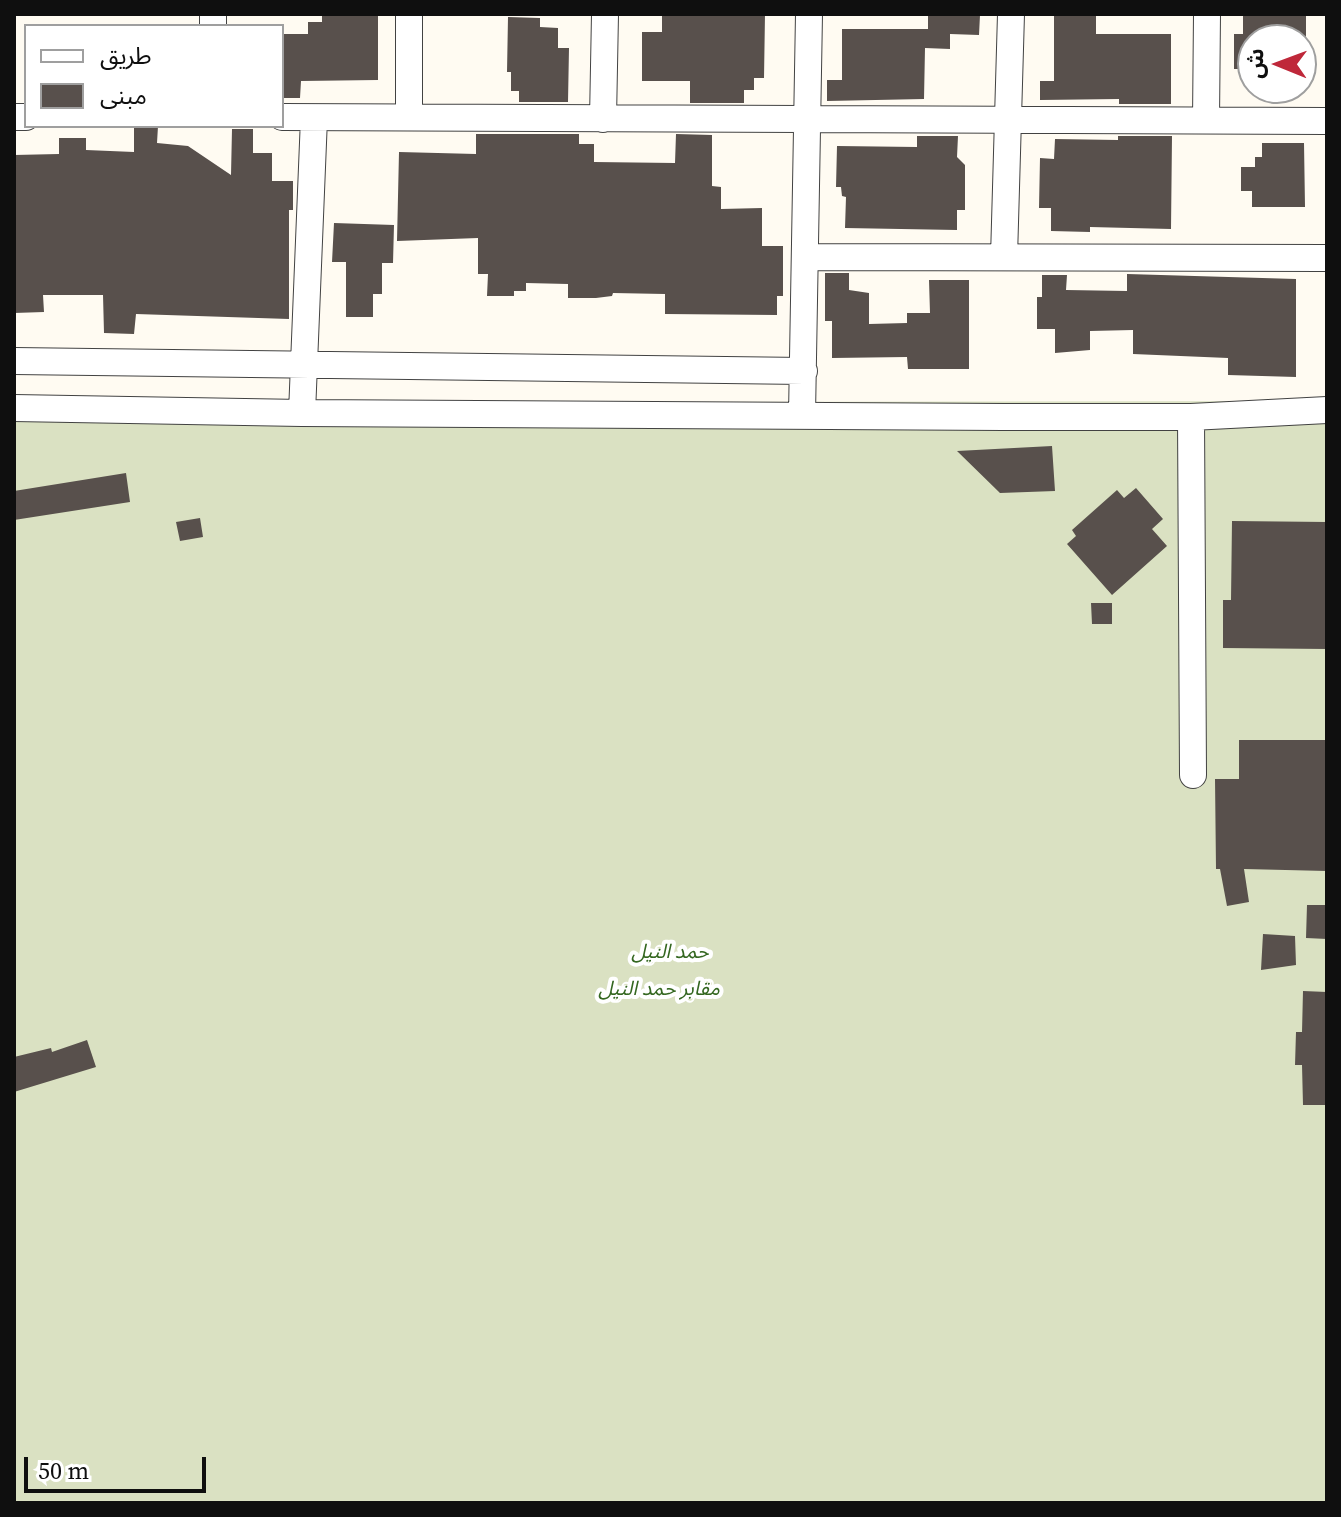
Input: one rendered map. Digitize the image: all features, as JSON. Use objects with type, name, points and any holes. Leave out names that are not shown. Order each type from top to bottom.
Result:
[{"type":"street","points":[[409,14],[409,117]]},
{"type":"street","points":[[603,119],[605,14]]},
{"type":"street","points":[[802,415],[809,14]]},
{"type":"street","points":[[1004,257],[1011,14]]},
{"type":"street","points":[[1206,120],[1207,14]]},
{"type":"street","points":[[284,117],[603,119],[807,116],[1327,121]]},
{"type":"street","points":[[302,413],[314,118]]},
{"type":"street","points":[[807,257],[1327,258]]},
{"type":"street","points":[[14,361],[804,371]]},
{"type":"street","points":[[14,408],[302,413],[1191,417],[1327,410]]},
{"type":"street","points":[[1191,417],[1193,775]]},
{"type":"green space","name":"مقابر حمد النيل","points":[[1327,401],[1327,1503],[14,1503],[14,403]]},
{"type":"building","points":[[322,14],[378,14],[378,80],[301,81],[300,98],[284,98],[284,34],[308,34],[308,22],[322,22]]},
{"type":"building","points":[[662,14],[765,14],[764,78],[754,78],[754,90],[744,90],[744,103],[690,103],[690,81],[642,81],[642,32],[662,32]]},
{"type":"building","points":[[928,14],[980,15],[979,35],[950,34],[950,49],[925,48],[924,99],[827,101],[827,80],[842,80],[842,29],[928,29]]},
{"type":"building","points":[[1054,14],[1096,14],[1096,34],[1171,34],[1171,104],[1119,104],[1119,99],[1040,100],[1040,81],[1054,81]]},
{"type":"building","points":[[1243,14],[1306,14],[1306,24],[1243,24]]},
{"type":"building","points":[[508,17],[540,18],[540,27],[558,28],[558,48],[569,48],[568,102],[519,102],[519,91],[511,91],[511,72],[507,72]]},
{"type":"building","points":[[1234,34],[1237,34],[1237,69],[1234,69]]},
{"type":"building","points":[[134,128],[158,128],[157,143],[188,146],[231,175],[232,129],[253,129],[253,153],[272,153],[272,181],[293,181],[293,210],[289,210],[289,319],[136,314],[134,334],[104,333],[103,295],[43,295],[44,312],[14,313],[14,155],[59,154],[59,138],[86,138],[86,150],[134,152]]},
{"type":"building","points":[[476,134],[579,134],[579,144],[594,144],[594,162],[675,163],[676,134],[712,135],[712,186],[721,187],[721,209],[762,208],[762,246],[783,246],[783,296],[777,296],[777,315],[665,314],[665,294],[613,293],[612,296],[596,298],[568,298],[568,284],[526,283],[526,291],[514,291],[514,296],[487,296],[488,274],[478,274],[478,238],[397,241],[399,152],[476,154]]},
{"type":"building","points":[[917,136],[958,136],[957,157],[965,165],[965,210],[957,210],[957,230],[845,228],[846,197],[842,196],[841,187],[836,187],[837,146],[917,147]]},
{"type":"building","points":[[1118,136],[1172,136],[1171,229],[1090,227],[1090,232],[1051,231],[1051,208],[1039,208],[1040,158],[1054,159],[1055,139],[1118,140]]},
{"type":"building","points":[[1262,143],[1304,143],[1305,207],[1252,207],[1252,191],[1241,191],[1241,167],[1255,167],[1255,157],[1262,157]]},
{"type":"building","points":[[334,223],[394,225],[393,263],[382,263],[382,294],[373,294],[373,317],[346,317],[346,262],[332,262]]},
{"type":"building","points":[[825,273],[849,273],[849,290],[869,293],[869,324],[907,323],[907,313],[930,313],[929,280],[969,280],[969,369],[908,369],[907,357],[832,358],[832,321],[825,321]]},
{"type":"building","points":[[1127,274],[1296,279],[1296,377],[1228,375],[1228,358],[1133,354],[1133,330],[1090,331],[1090,350],[1055,353],[1055,329],[1037,329],[1037,297],[1042,297],[1042,275],[1067,275],[1066,290],[1127,291]]},
{"type":"building","points":[[1052,446],[1055,491],[1000,493],[957,451]]},
{"type":"building","points":[[126,473],[130,502],[14,520],[14,491]]},
{"type":"building","points":[[1136,488],[1163,519],[1152,529],[1167,546],[1112,595],[1067,544],[1076,536],[1072,530],[1117,490],[1124,498]]},
{"type":"building","points":[[200,518],[203,537],[180,541],[176,522]]},
{"type":"building","points":[[1232,521],[1327,522],[1327,649],[1223,648],[1223,600],[1231,600]]},
{"type":"building","points":[[1091,603],[1112,603],[1112,624],[1092,624]]},
{"type":"building","points":[[1239,740],[1327,740],[1327,871],[1244,869],[1249,902],[1227,906],[1220,869],[1216,869],[1215,779],[1239,779]]},
{"type":"building","points":[[1307,905],[1327,905],[1327,939],[1306,938]]},
{"type":"building","points":[[1263,934],[1295,936],[1296,965],[1261,970]]},
{"type":"building","points":[[1303,991],[1327,992],[1327,1105],[1303,1105],[1302,1065],[1295,1065],[1296,1032],[1302,1032]]},
{"type":"building","points":[[87,1040],[96,1067],[14,1092],[14,1057],[51,1048],[52,1052]]},
{"type":"park label","name":"حمد النيل","points":[[670,953]]}]
